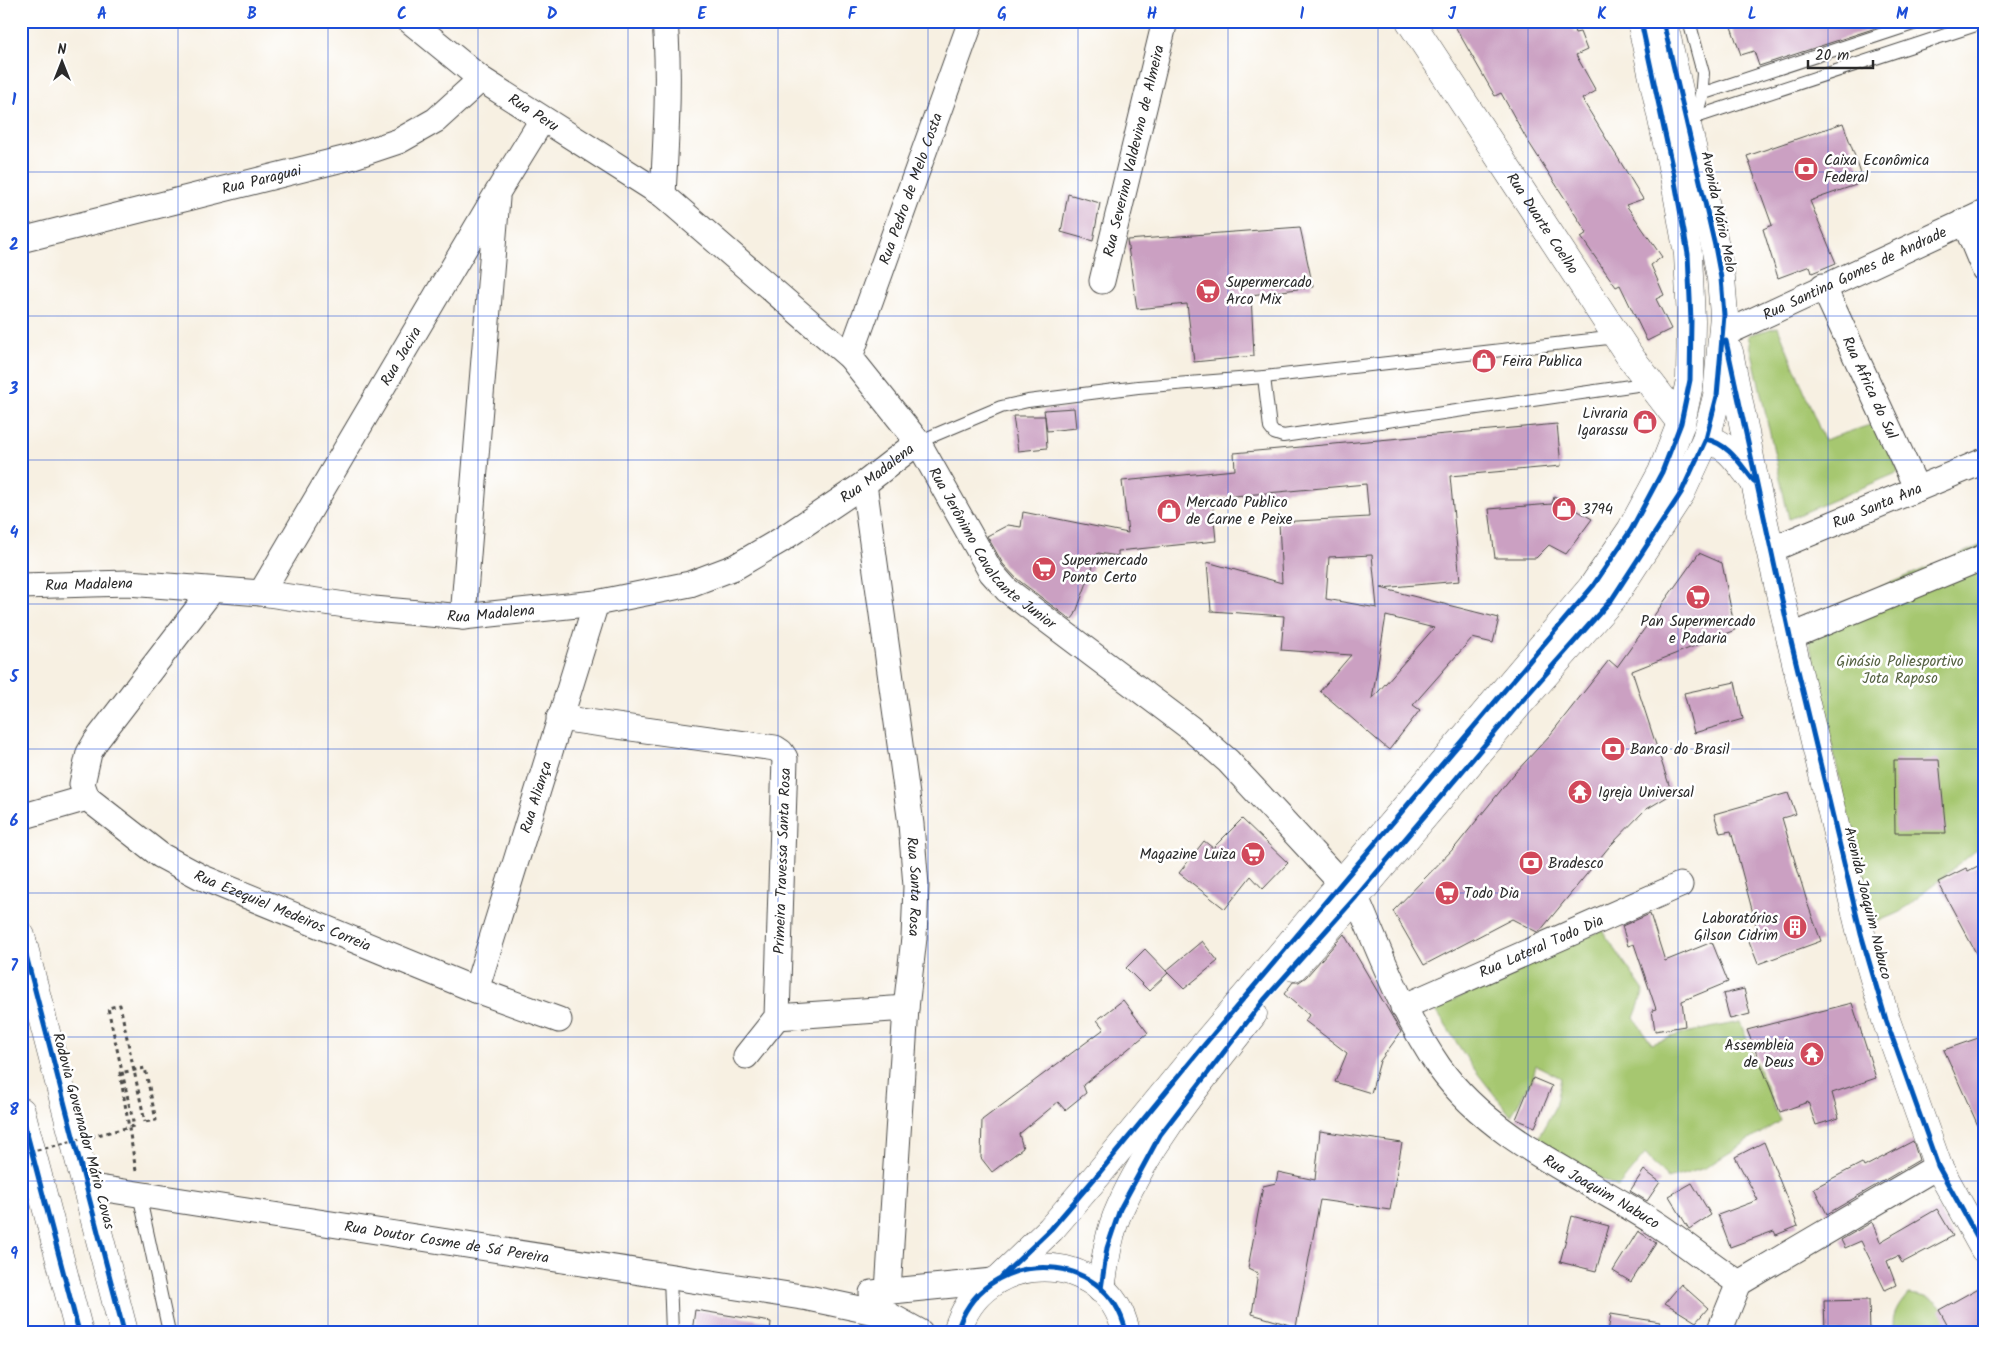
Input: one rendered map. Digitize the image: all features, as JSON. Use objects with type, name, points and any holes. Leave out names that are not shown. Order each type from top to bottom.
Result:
[{"type":"main road","name":"Rua Duarte Coelho","points":[[1410,21],[1616,336],[1681,424]]},
{"type":"main road","points":[[1101,1289],[1107,1248],[1120,1209],[1160,1135],[1348,890],[1594,586],[1639,515],[1662,472],[1681,424],[1690,380],[1691,321],[1688,254],[1674,176],[1641,21]]},
{"type":"main road","name":"Avenida Mário Melo","points":[[1348,890],[1520,703],[1612,599],[1681,493],[1706,439],[1717,396],[1724,334],[1721,278],[1693,127],[1662,21]]},
{"type":"main road","name":"Avenida Joaquim Nabuco","points":[[1724,334],[1790,638],[1861,934],[1886,1020],[1938,1166],[1980,1233]]},
{"type":"main road","points":[[1706,439],[1720,443],[1731,451],[1755,483]]},
{"type":"main road","points":[[957,1332],[970,1303],[1051,1228],[1100,1172],[1205,1044],[1348,890]]},
{"type":"main road","name":"Rodovia Governador Mário Covas","points":[[21,936],[124,1332]]},
{"type":"main road","points":[[21,1111],[79,1332]]},
{"type":"main road","points":[[997,1278],[1022,1269],[1050,1267],[1064,1269],[1084,1277],[1101,1289],[1115,1305],[1131,1329]]},
{"type":"street","name":"Rua Peru","points":[[410,21],[481,79],[542,120],[663,195]]},
{"type":"street","points":[[663,195],[668,51],[665,21]]},
{"type":"street","name":"Rua Pedro de Melo Costa","points":[[850,357],[971,21]]},
{"type":"street","name":"Rua Severino Valdevino de Almeira","points":[[1102,281],[1165,21]]},
{"type":"street","name":"Rua Paraguai","points":[[21,240],[351,157],[399,141],[436,120],[481,79]]},
{"type":"street","name":"Rua Jacira","points":[[261,594],[497,192],[542,120]]},
{"type":"street","points":[[463,617],[497,192]]},
{"type":"street","name":"Rua Jerônimo Cavalcante Junior","points":[[663,195],[850,357],[918,442],[991,572],[1007,590],[1189,727],[1228,761],[1348,890]]},
{"type":"street","points":[[1974,217],[1984,269]]},
{"type":"street","name":"Rua Santina Gomes de Andrade","points":[[1724,334],[1823,286],[1974,217]]},
{"type":"street","name":"Rua Africa do Sul","points":[[1823,286],[1917,489]]},
{"type":"street","name":"Rua Madalena","points":[[21,586],[128,583],[261,594],[374,609],[463,617],[596,603],[690,584],[735,567],[781,540],[864,484],[918,442]]},
{"type":"street","name":"Rua Santa Ana","points":[[1770,550],[1984,461]]},
{"type":"street","name":"Rua Santa Rosa","points":[[864,484],[911,824],[914,868],[914,938],[906,1008],[888,1291]]},
{"type":"street","points":[[1790,638],[1984,557]]},
{"type":"street","points":[[21,817],[87,798],[82,784],[89,753],[96,741],[212,590]]},
{"type":"street","name":"Rua Aliança","points":[[476,990],[596,603]]},
{"type":"street","name":"Primeira Travessa Santa Rosa","points":[[559,718],[775,748],[781,752],[785,758],[777,1017]]},
{"type":"street","name":"Rua Ezequiel Medeiros Correia","points":[[87,798],[160,855],[201,878],[476,990],[559,1020]]},
{"type":"street","name":"Rua Lateral Todo Dia","points":[[1403,1007],[1680,885]]},
{"type":"street","name":"Rua Joaquim Nabuco","points":[[1348,890],[1403,1007],[1440,1067],[1468,1101],[1508,1136],[1656,1224],[1738,1283]]},
{"type":"street","points":[[746,1056],[777,1017],[906,1008]]},
{"type":"street","points":[[1719,1332],[1738,1283],[1938,1166]]},
{"type":"street","name":"Rua Doutor Cosme de Sá Pereira","points":[[86,1186],[808,1298]]},
{"type":"street","points":[[808,1298],[997,1278]]},
{"type":"street","points":[[808,1298],[889,1315],[920,1332]]},
{"type":"lane","points":[[1689,21],[1702,73],[1702,94],[1693,127]]},
{"type":"lane","points":[[1702,94],[1922,21]]},
{"type":"lane","points":[[1693,127],[1976,25],[1975,21]]},
{"type":"lane","points":[[918,442],[1001,407],[1028,401],[1138,387],[1264,377],[1616,336]]},
{"type":"lane","points":[[1264,377],[1270,428],[1274,433],[1283,436],[1651,383]]},
{"type":"lane","points":[[139,1194],[169,1332]]},
{"type":"lane","points":[[670,1277],[672,1332]]},
{"type":"path","points":[[21,1154],[134,1126],[108,1008],[120,1005],[145,1122],[156,1120],[145,1068],[120,1073],[139,1194]]},
{"type":"green space","points":[[1778,327],[1824,440],[1876,423],[1899,472],[1789,519],[1748,335]]},
{"type":"green space","name":"Ginásio Poliesportivo Jota Raposo","points":[[1984,544],[1984,844],[1900,912],[1872,924],[1804,619]]},
{"type":"green space","points":[[1602,930],[1644,991],[1634,1018],[1652,1044],[1680,1034],[1740,1022],[1780,1121],[1705,1168],[1668,1179],[1645,1154],[1618,1187],[1533,1147],[1555,1107],[1561,1078],[1536,1065],[1533,1078],[1511,1116],[1471,1065],[1435,1009]]},
{"type":"green space","points":[[1908,1294],[1927,1297],[1938,1304],[1954,1332],[1894,1332],[1894,1316]]},
{"type":"building","points":[[1452,21],[1571,21],[1575,33],[1580,32],[1587,50],[1576,55],[1596,91],[1582,99],[1643,199],[1626,205],[1662,257],[1651,265],[1664,295],[1656,299],[1671,329],[1647,341],[1620,285],[1616,287],[1581,237],[1587,233],[1526,138],[1501,93],[1495,96]]},
{"type":"building","points":[[1729,21],[1888,21],[1888,24],[1759,66],[1754,51],[1741,55]]},
{"type":"building","name":"Caixa Econômica Federal","points":[[1843,123],[1864,182],[1810,201],[1836,263],[1812,273],[1810,266],[1778,278],[1763,229],[1772,225],[1747,156]]},
{"type":"building","points":[[1068,194],[1100,203],[1093,241],[1061,232]]},
{"type":"building","name":"Supermercado Arco Mix","points":[[1300,227],[1313,287],[1251,295],[1254,356],[1194,362],[1187,304],[1137,309],[1127,240]]},
{"type":"building","points":[[1074,408],[1076,428],[1047,431],[1044,410]]},
{"type":"building","points":[[1013,416],[1045,416],[1047,448],[1018,451]]},
{"type":"building","points":[[1557,424],[1561,466],[1450,476],[1460,581],[1381,588],[1499,618],[1493,643],[1472,638],[1413,705],[1420,710],[1389,750],[1320,691],[1351,655],[1281,650],[1284,616],[1211,611],[1207,562],[1282,583],[1279,522],[1369,517],[1366,484],[1212,498],[1216,541],[1118,551],[1118,556],[1098,553],[1075,615],[1071,620],[1017,579],[1003,564],[987,536],[1008,525],[1021,527],[1023,512],[1128,533],[1122,481],[1235,470],[1234,453]],"holes":[[[1372,555],[1377,608],[1326,599],[1329,557]],[[1386,616],[1434,628],[1372,699]]]},
{"type":"building","points":[[1554,497],[1592,519],[1566,554],[1549,545],[1536,558],[1495,558],[1489,509],[1552,504]]},
{"type":"building","points":[[1699,553],[1722,563],[1735,630],[1632,671],[1672,794],[1645,810],[1609,847],[1540,931],[1537,932],[1512,919],[1424,965],[1393,911],[1456,846],[1514,774],[1550,735],[1609,660],[1617,667]]},
{"type":"building","points":[[1735,682],[1743,719],[1694,733],[1684,693]]},
{"type":"building","points":[[1894,760],[1939,760],[1946,833],[1895,833]]},
{"type":"building","points":[[1788,793],[1796,814],[1782,818],[1808,905],[1821,941],[1758,964],[1747,936],[1758,932],[1731,831],[1720,833],[1714,814]]},
{"type":"building","points":[[1242,819],[1288,863],[1263,889],[1251,876],[1225,909],[1179,873],[1204,841],[1213,848]]},
{"type":"building","points":[[1984,863],[1984,968],[1938,882],[1966,868],[1968,871]]},
{"type":"building","points":[[1650,914],[1665,961],[1712,942],[1728,982],[1682,1001],[1685,1026],[1655,1031],[1652,1010],[1656,1009],[1634,944],[1628,946],[1622,926]]},
{"type":"building","points":[[1344,934],[1401,1032],[1380,1061],[1371,1093],[1335,1082],[1347,1053],[1305,1021],[1309,1015],[1284,994],[1293,982],[1299,982],[1306,977]]},
{"type":"building","points":[[1202,941],[1218,961],[1184,989],[1166,971]]},
{"type":"building","points":[[1145,949],[1168,973],[1149,991],[1126,968]]},
{"type":"building","points":[[1744,989],[1750,1014],[1730,1019],[1723,994]]},
{"type":"building","points":[[1123,1000],[1148,1033],[1083,1085],[1086,1093],[1065,1110],[1058,1102],[1019,1134],[1023,1148],[992,1172],[981,1158],[982,1120],[1104,1029],[1097,1020]]},
{"type":"building","name":"Assembleia de Deus","points":[[1852,1003],[1876,1078],[1832,1093],[1839,1118],[1816,1125],[1808,1102],[1780,1112],[1747,1030]]},
{"type":"building","points":[[1984,1036],[1984,1139],[1944,1050]]},
{"type":"building","points":[[1533,1078],[1552,1086],[1535,1127],[1516,1119]]},
{"type":"building","points":[[1320,1131],[1402,1143],[1390,1210],[1320,1200],[1296,1327],[1252,1314],[1258,1273],[1248,1268],[1263,1186],[1276,1183],[1278,1172],[1315,1180]]},
{"type":"building","points":[[1913,1141],[1919,1160],[1827,1214],[1814,1188],[1862,1163],[1864,1167]]},
{"type":"building","points":[[1764,1142],[1798,1226],[1776,1235],[1774,1231],[1730,1247],[1718,1215],[1758,1200],[1735,1157]]},
{"type":"building","points":[[1644,1170],[1660,1182],[1647,1201],[1630,1191]]},
{"type":"building","points":[[1692,1183],[1711,1215],[1689,1229],[1669,1196]]},
{"type":"building","points":[[1937,1209],[1953,1236],[1902,1263],[1898,1256],[1887,1261],[1896,1285],[1885,1290],[1861,1241],[1845,1248],[1841,1240],[1872,1222],[1880,1242]]},
{"type":"building","points":[[1572,1216],[1609,1226],[1596,1271],[1560,1262]]},
{"type":"building","points":[[1638,1231],[1656,1243],[1631,1282],[1613,1271]]},
{"type":"building","points":[[1681,1284],[1708,1308],[1696,1322],[1665,1303]]},
{"type":"building","points":[[1984,1285],[1984,1332],[1951,1332],[1939,1310]]},
{"type":"building","points":[[1869,1300],[1870,1332],[1825,1332],[1824,1301]]},
{"type":"building","points":[[695,1310],[771,1322],[770,1332],[692,1332]]},
{"type":"building","points":[[1611,1314],[1660,1322],[1659,1332],[1608,1332]]},
{"type":"cycle path","points":[[1002,1276],[1051,1229],[1100,1172],[1205,1044],[1593,586],[1631,530],[1662,472],[1681,423],[1690,380],[1691,321],[1688,254],[1674,176],[1641,21]]},
{"type":"cycle path","points":[[1101,1289],[1107,1248],[1120,1209],[1160,1135],[1264,1000],[1356,897],[1520,703],[1612,599],[1681,493],[1706,439],[1717,396],[1724,315],[1721,278],[1663,21]]},
{"type":"cycle path","points":[[1726,341],[1790,637],[1861,934],[1886,1020],[1938,1166],[1984,1249]]},
{"type":"cycle path","points":[[1706,439],[1728,450],[1754,481]]},
{"type":"cycle path","points":[[21,936],[124,1332]]},
{"type":"cycle path","points":[[21,1111],[79,1332]]},
{"type":"cycle path","points":[[957,1332],[970,1304],[990,1284],[1016,1272],[1043,1268],[1070,1271],[1095,1283],[1114,1304],[1126,1332]]},
{"type":"place","name":"Caixa Econômica Federal","points":[[1806,169]]},
{"type":"place","name":"Supermercado Arco Mix","points":[[1208,291]]},
{"type":"place","name":"Feira Publica","points":[[1484,361]]},
{"type":"place","name":"Livraria Igarassu","points":[[1645,422]]},
{"type":"place","name":"3794","points":[[1564,509]]},
{"type":"place","name":"Mercado Publico de Carne e Peixe","points":[[1169,511]]},
{"type":"place","name":"Supermercado Ponto Certo","points":[[1044,569]]},
{"type":"place","name":"Pan Supermercado e Padaria","points":[[1698,597]]},
{"type":"place","name":"Banco do Brasil","points":[[1613,749]]},
{"type":"place","name":"Igreja Universal","points":[[1580,792]]},
{"type":"place","name":"Magazine Luiza","points":[[1253,854]]},
{"type":"place","name":"Bradesco","points":[[1531,863]]},
{"type":"place","name":"Todo Dia","points":[[1447,893]]},
{"type":"place","name":"Laboratórios Gilson Cidrim","points":[[1795,927]]},
{"type":"place","name":"Assembleia de Deus","points":[[1812,1054]]}]
